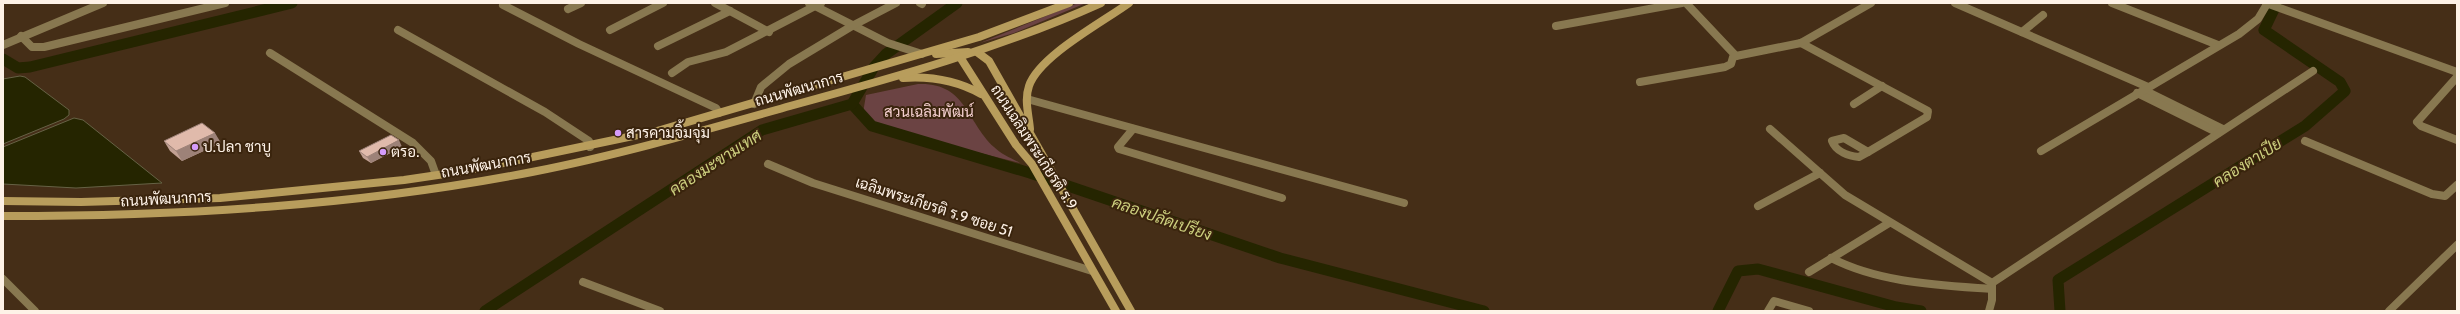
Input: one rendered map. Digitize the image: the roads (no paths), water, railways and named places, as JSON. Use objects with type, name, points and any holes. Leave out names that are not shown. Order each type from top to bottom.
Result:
[{"type":"main road","points":[[922,54],[979,37],[1069,3]]},
{"type":"main road","points":[[922,54],[962,55],[977,52],[1051,25],[1101,3]]},
{"type":"main road","points":[[1031,132],[1027,99],[1031,79],[1042,66],[1129,3]]},
{"type":"main road","points":[[962,55],[979,37]]},
{"type":"main road","name":"ถนนเฉลิมพระเกียรติ ร.9","points":[[977,52],[989,60],[1031,132],[1049,169],[1131,311]]},
{"type":"main road","name":"ถนนพัฒนาการ","points":[[3,201],[89,202],[220,198],[436,175],[590,147],[657,131],[922,54]]},
{"type":"main road","name":"ถนนเฉลิมพระเกียรติ ร.9","points":[[962,55],[984,96],[1032,164],[1116,311]]},
{"type":"main road","name":"ถนนพัฒนาการ","points":[[3,216],[82,217],[208,212],[390,195],[496,179],[600,157],[874,83],[962,55]]},
{"type":"main road","points":[[887,79],[935,77],[966,85],[984,96]]},
{"type":"street","points":[[3,44],[103,3]]},
{"type":"street","points":[[21,36],[32,47],[44,47],[225,3]]},
{"type":"street","points":[[568,9],[581,3]]},
{"type":"street","points":[[610,30],[663,3]]},
{"type":"street","points":[[715,3],[769,32]]},
{"type":"street","points":[[754,104],[761,87],[773,77],[852,26],[896,3]]},
{"type":"street","points":[[1556,26],[1682,3]]},
{"type":"street","points":[[1686,3],[1736,56]]},
{"type":"street","points":[[1640,82],[1725,67],[1731,64],[1733,58],[1736,56],[1801,43],[1871,3]]},
{"type":"street","points":[[1955,3],[2022,32],[2143,90],[2220,131]]},
{"type":"street","points":[[2112,3],[2218,45]]},
{"type":"street","points":[[672,73],[688,62],[726,52],[769,32],[815,4],[852,26],[888,43],[902,49],[922,54]]},
{"type":"street","points":[[2041,152],[2249,26],[2258,19],[2268,4],[2456,71],[2417,122],[2421,126],[2457,140]]},
{"type":"street","points":[[503,5],[579,44],[716,108],[719,114]]},
{"type":"street","points":[[658,46],[730,10]]},
{"type":"street","points":[[2022,32],[2043,15]]},
{"type":"street","points":[[398,30],[545,112],[589,141],[590,147]]},
{"type":"street","points":[[1801,43],[1924,108],[1929,114],[1868,152]]},
{"type":"street","points":[[270,53],[413,143],[431,161],[436,175]]},
{"type":"street","points":[[1831,258],[1844,266],[1860,272],[1933,283],[1992,286],[2220,131],[2313,71]]},
{"type":"street","points":[[1854,104],[1882,86]]},
{"type":"street","points":[[1027,99],[1133,129],[1232,154],[1404,203]]},
{"type":"street","points":[[1133,129],[1122,140],[1118,147],[1119,149],[1282,198]]},
{"type":"street","points":[[1770,129],[1845,195],[1992,286]]},
{"type":"street","points":[[2305,141],[2432,194],[2445,196],[2457,185]]},
{"type":"street","name":"เฉลิมพระเกียรติ ร.9 ซอย 51","points":[[768,164],[813,183],[1092,271]]},
{"type":"street","points":[[1758,206],[1820,173]]},
{"type":"street","points":[[1809,272],[1889,223]]},
{"type":"street","points":[[2389,311],[2457,245]]},
{"type":"street","points":[[3,279],[35,311]]},
{"type":"street","points":[[583,282],[660,311]]},
{"type":"street","points":[[1989,311],[1992,300],[1992,286]]},
{"type":"street","points":[[1768,311],[1774,301],[1809,311]]},
{"type":"waterway","points":[[3,59],[18,68],[30,67],[292,3]]},
{"type":"waterway","name":"คลองมะขามเทศ","points":[[852,104],[874,67],[886,54],[957,3]]},
{"type":"waterway","name":"คลองตาเปีย","points":[[2060,311],[2058,280],[2305,126],[2345,91],[2340,82],[2264,30],[2277,3]]},
{"type":"waterway","name":"คลองมะขามเทศ","points":[[485,311],[762,130],[852,104]]},
{"type":"waterway","name":"คลองปลัดเปรียง","points":[[852,104],[872,126],[1030,173],[1280,258],[1484,311]]},
{"type":"waterway","name":"คลองปลัดเปรียง","points":[[1718,311],[1738,271],[1758,269],[1896,307],[1921,311]]},
{"type":"place","name":"สารคามจิ้มจุ่ม","points":[[618,133]]},
{"type":"place","name":"ป.ปลา ชาบู","points":[[195,147]]},
{"type":"place","name":"ตรอ.","points":[[383,152]]},
{"type":"park label","name":"สวนเฉลิมพัฒน์","points":[[929,112]]}]
